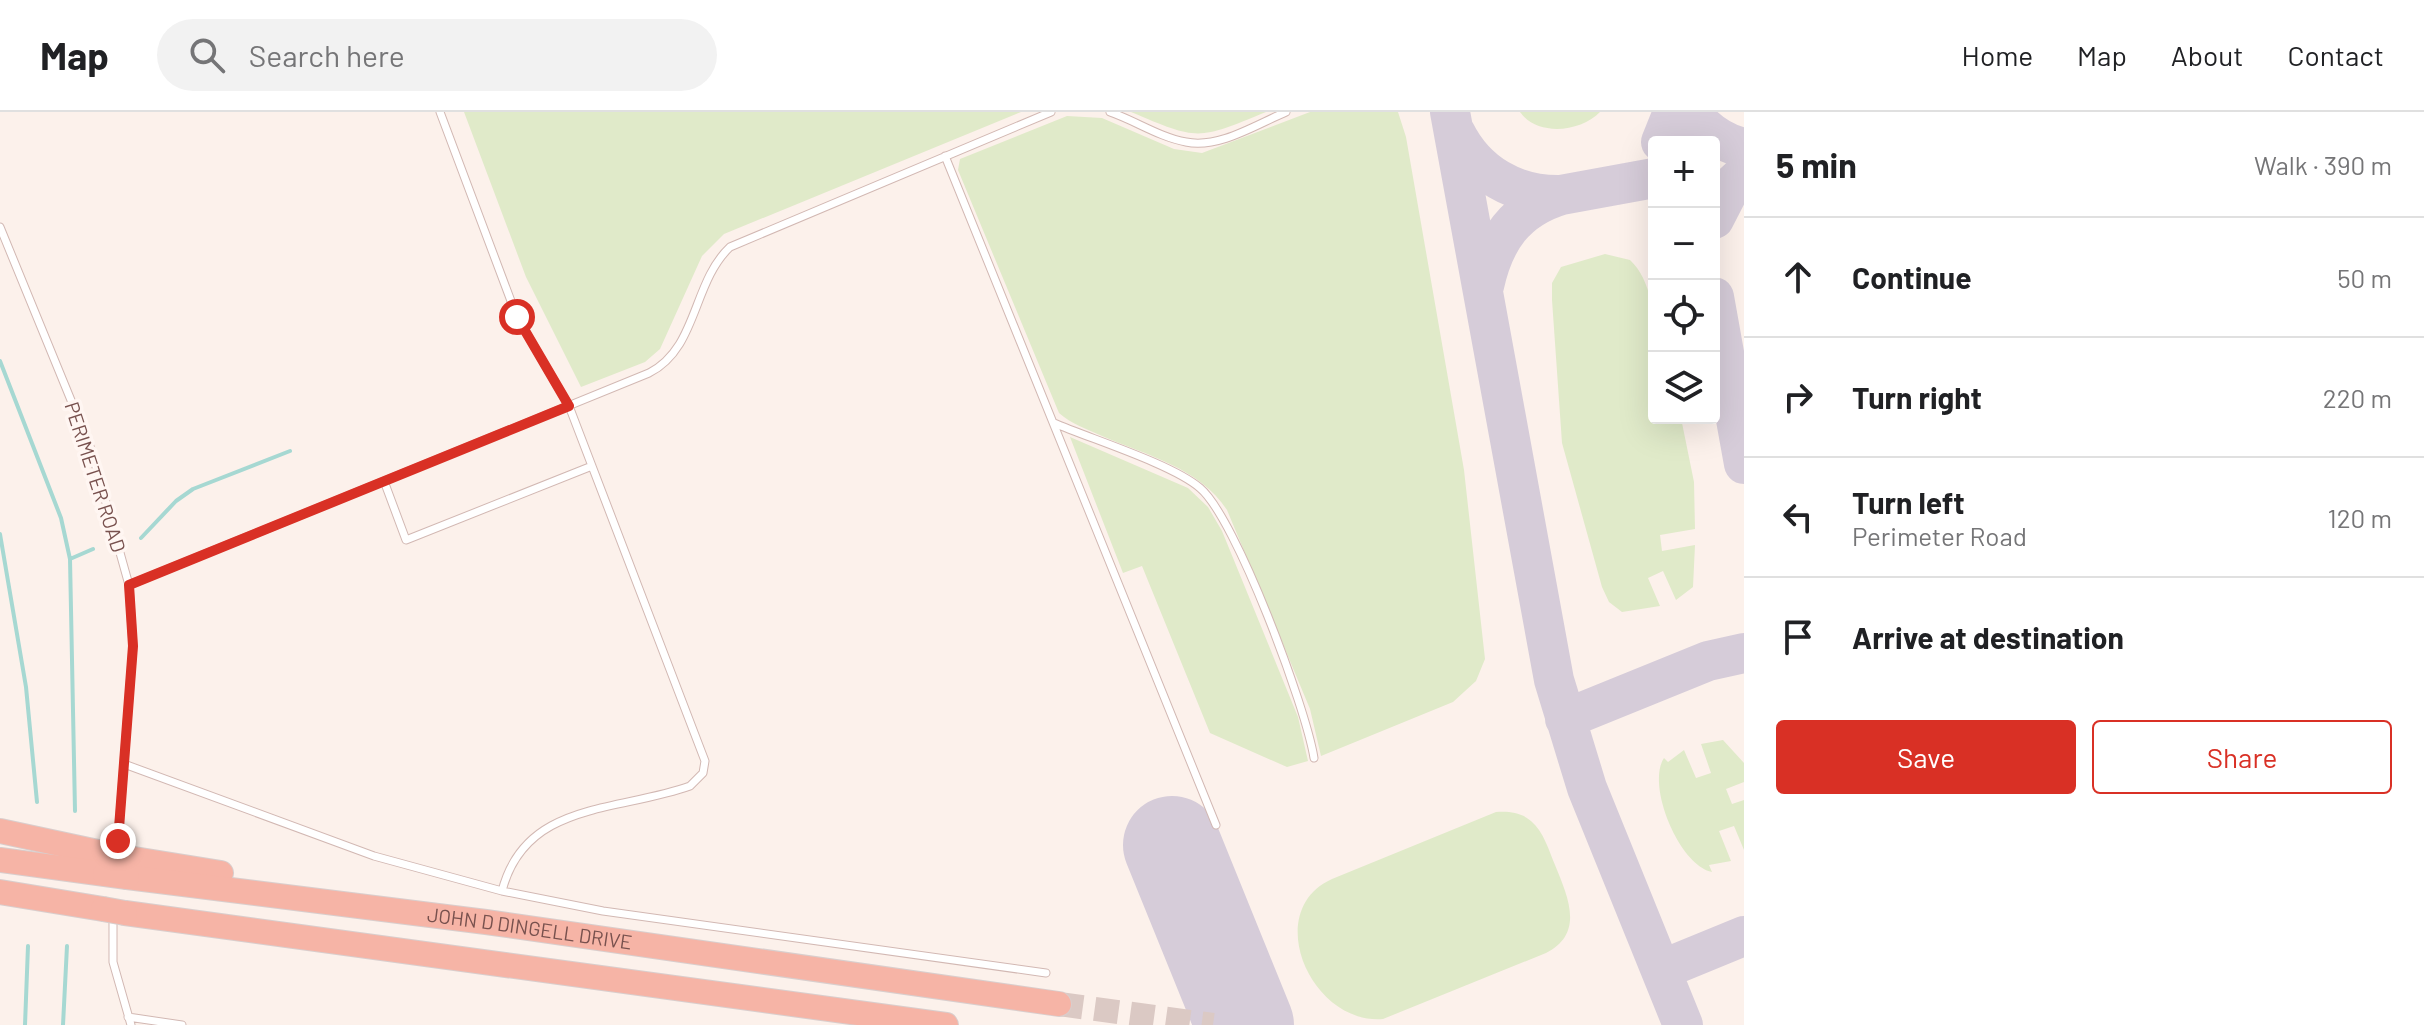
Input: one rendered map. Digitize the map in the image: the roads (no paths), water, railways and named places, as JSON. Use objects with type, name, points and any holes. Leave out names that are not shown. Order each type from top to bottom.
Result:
[{"type":"highway","points":[[0,831],[116,869]]},
{"type":"highway","name":"JOHN D DINGELL DRIVE","points":[[0,860],[116,869],[467,922],[486,922],[1059,1004]]},
{"type":"highway","name":"JOHN D DINGELL DRIVE","points":[[0,892],[946,1025]]},
{"type":"highway","points":[[0,901],[105,907]]},
{"type":"lane","points":[[440,112],[517,317],[569,406],[702,750],[703,773],[697,781],[680,790],[554,822],[536,835],[512,861],[502,891]]},
{"type":"lane","points":[[129,585],[649,373],[672,356],[681,344],[711,271],[730,247],[1051,112]]},
{"type":"lane","points":[[1110,112],[1173,139],[1198,144],[1221,139],[1286,112]]},
{"type":"lane","points":[[945,156],[1216,825]]},
{"type":"lane","name":"PERIMETER ROAD","points":[[0,227],[91,449],[129,585],[133,646],[116,869]]},
{"type":"lane","points":[[1054,423],[1187,479],[1214,502],[1305,713],[1314,758]]},
{"type":"lane","points":[[384,481],[406,540],[592,466]]},
{"type":"lane","points":[[124,764],[374,856],[502,891],[603,911],[1046,973]]},
{"type":"lane","points":[[105,907],[113,962],[129,1021],[182,1025]]},
{"type":"waterway","points":[[0,361],[61,518],[70,559],[75,811]]},
{"type":"waterway","points":[[141,538],[176,501],[193,489],[290,451]]},
{"type":"waterway","points":[[0,534],[26,687],[37,802]]},
{"type":"waterway","points":[[70,559],[93,549]]},
{"type":"waterway","points":[[25,1025],[28,946]]},
{"type":"waterway","points":[[63,1025],[67,946]]},
{"type":"tunnel","points":[[1059,1004],[1213,1025]]}]
